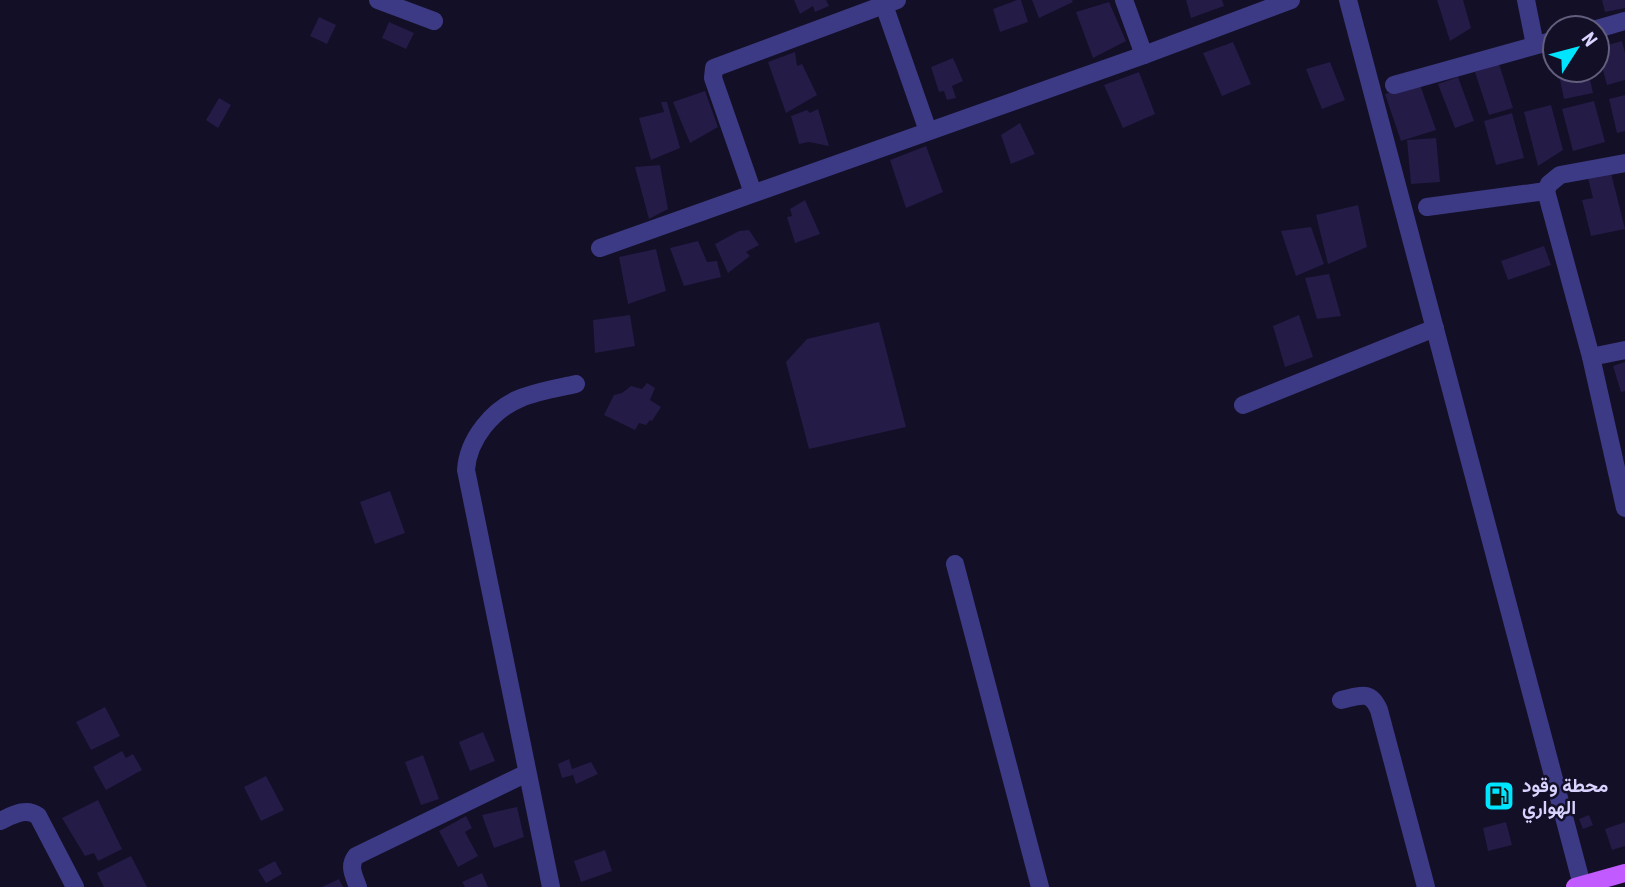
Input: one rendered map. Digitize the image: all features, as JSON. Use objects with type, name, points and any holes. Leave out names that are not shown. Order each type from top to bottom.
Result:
[{"type":"main road","points":[[1579,886],[1625,873]]},
{"type":"street","points":[[378,0],[434,21]]},
{"type":"street","points":[[1124,0],[1144,55]]},
{"type":"street","points":[[600,248],[1144,55],[1291,0]]},
{"type":"street","points":[[1348,0],[1579,886]]},
{"type":"street","points":[[1526,0],[1535,45]]},
{"type":"street","points":[[754,193],[713,78],[714,68],[890,2],[928,131]]},
{"type":"street","points":[[1394,85],[1541,44]]},
{"type":"street","points":[[1625,163],[1560,175],[1549,184],[1546,191],[1591,357],[1625,508]]},
{"type":"street","points":[[1427,207],[1546,191]]},
{"type":"street","points":[[1243,405],[1434,328]]},
{"type":"street","points":[[1591,357],[1625,350]]},
{"type":"street","points":[[551,887],[467,482],[466,461],[480,431],[504,408],[524,397],[576,384]]},
{"type":"street","points":[[956,564],[1040,887]]},
{"type":"street","points":[[1341,700],[1367,696],[1376,703],[1426,887]]},
{"type":"street","points":[[358,887],[352,867],[356,856],[527,773]]},
{"type":"street","points":[[0,821],[25,811],[33,812],[75,887]]},
{"type":"building","points":[[794,0],[826,0],[829,6],[815,12],[813,6],[800,14]]},
{"type":"building","points":[[1021,0],[1028,22],[1000,32],[993,9]]},
{"type":"building","points":[[1032,0],[1072,0],[1073,2],[1039,18]]},
{"type":"building","points":[[1186,0],[1222,0],[1224,6],[1191,18]]},
{"type":"building","points":[[1437,0],[1463,0],[1471,28],[1450,41]]},
{"type":"building","points":[[1602,0],[1625,0],[1625,8],[1605,12]]},
{"type":"building","points":[[1109,2],[1126,41],[1093,58],[1076,12]]},
{"type":"building","points":[[319,17],[336,25],[327,44],[310,36]]},
{"type":"building","points":[[389,22],[414,33],[406,49],[382,38]]},
{"type":"building","points":[[1622,41],[1625,80],[1611,84],[1611,44]]},
{"type":"building","points":[[1233,42],[1251,84],[1222,96],[1203,53]]},
{"type":"building","points":[[795,52],[797,66],[802,64],[817,95],[786,113],[768,62]]},
{"type":"building","points":[[953,58],[963,81],[952,86],[956,98],[947,100],[944,91],[939,92],[931,67]]},
{"type":"building","points":[[1330,62],[1345,100],[1322,109],[1306,69]]},
{"type":"building","points":[[1499,64],[1513,108],[1489,115],[1475,72]]},
{"type":"building","points":[[1139,72],[1155,114],[1123,128],[1104,85]]},
{"type":"building","points":[[1458,77],[1474,121],[1455,128],[1438,84]]},
{"type":"building","points":[[1419,82],[1436,130],[1401,141],[1385,94]]},
{"type":"building","points":[[1561,84],[1591,84],[1593,93],[1564,99]]},
{"type":"building","points":[[705,91],[718,127],[690,143],[673,102]]},
{"type":"building","points":[[1625,95],[1625,131],[1617,133],[1609,99]]},
{"type":"building","points":[[219,98],[231,105],[218,128],[206,120]]},
{"type":"building","points":[[1594,101],[1605,142],[1573,151],[1562,109]]},
{"type":"building","points":[[661,102],[667,102],[680,148],[651,160],[639,118],[664,112]]},
{"type":"building","points":[[1551,105],[1563,150],[1538,166],[1524,112]]},
{"type":"building","points":[[818,109],[829,146],[809,142],[799,144],[791,116]]},
{"type":"building","points":[[1512,113],[1524,158],[1496,165],[1484,121]]},
{"type":"building","points":[[1020,123],[1035,154],[1011,164],[1001,135]]},
{"type":"building","points":[[1436,138],[1440,182],[1411,184],[1407,140]]},
{"type":"building","points":[[926,146],[943,192],[906,208],[890,160]]},
{"type":"building","points":[[660,165],[668,209],[649,219],[635,167]]},
{"type":"building","points":[[1611,173],[1625,229],[1591,236],[1582,200],[1593,198],[1588,178]]},
{"type":"building","points":[[805,200],[820,234],[795,243],[787,217],[792,216],[790,209]]},
{"type":"building","points":[[1358,205],[1367,247],[1328,264],[1316,215]]},
{"type":"building","points":[[1311,227],[1324,264],[1296,276],[1281,231]]},
{"type":"building","points":[[749,230],[759,245],[746,252],[750,256],[728,273],[715,244],[739,231]]},
{"type":"building","points":[[698,241],[707,262],[717,261],[721,277],[684,286],[670,248]]},
{"type":"building","points":[[1544,246],[1551,265],[1508,280],[1501,261]]},
{"type":"building","points":[[656,249],[666,291],[628,304],[619,257]]},
{"type":"building","points":[[1329,274],[1341,316],[1317,319],[1305,278]]},
{"type":"building","points":[[630,315],[635,346],[595,353],[593,320]]},
{"type":"building","points":[[1299,315],[1313,357],[1285,367],[1273,326]]},
{"type":"building","points":[[879,322],[906,427],[809,449],[786,362],[807,339]]},
{"type":"building","points":[[1625,362],[1625,391],[1621,392],[1613,366]]},
{"type":"building","points":[[647,383],[655,388],[650,400],[661,407],[652,421],[646,425],[639,423],[635,430],[604,415],[614,395],[631,386],[642,389]]},
{"type":"building","points":[[390,491],[405,533],[375,544],[360,502]]},
{"type":"building","points":[[105,707],[120,736],[91,750],[76,722]]},
{"type":"building","points":[[483,732],[495,761],[470,771],[459,742]]},
{"type":"building","points":[[122,751],[126,758],[133,754],[142,770],[106,790],[93,767]]},
{"type":"building","points":[[423,755],[439,799],[421,805],[405,762]]},
{"type":"building","points":[[569,759],[572,769],[591,762],[598,774],[576,784],[573,775],[562,778],[558,764]]},
{"type":"building","points":[[266,776],[284,810],[261,821],[244,787]]},
{"type":"building","points":[[98,800],[122,849],[98,861],[94,853],[85,856],[62,818]]},
{"type":"building","points":[[517,807],[524,837],[494,848],[482,815]]},
{"type":"building","points":[[1589,815],[1593,825],[1583,829],[1579,819]]},
{"type":"building","points":[[466,816],[472,828],[465,832],[478,856],[458,867],[439,831]]},
{"type":"building","points":[[1506,822],[1512,845],[1488,851],[1483,828]]},
{"type":"building","points":[[1625,822],[1625,846],[1612,850],[1605,829]]},
{"type":"building","points":[[605,850],[612,871],[581,882],[574,861]]},
{"type":"building","points":[[131,856],[147,887],[104,887],[97,873]]},
{"type":"building","points":[[275,861],[282,874],[266,883],[258,870]]},
{"type":"building","points":[[482,873],[488,887],[465,887],[462,882]]},
{"type":"building","points":[[339,879],[343,887],[322,887]]},
{"type":"place","name":"محطة وقود الهواري","points":[[1499,796]]}]
